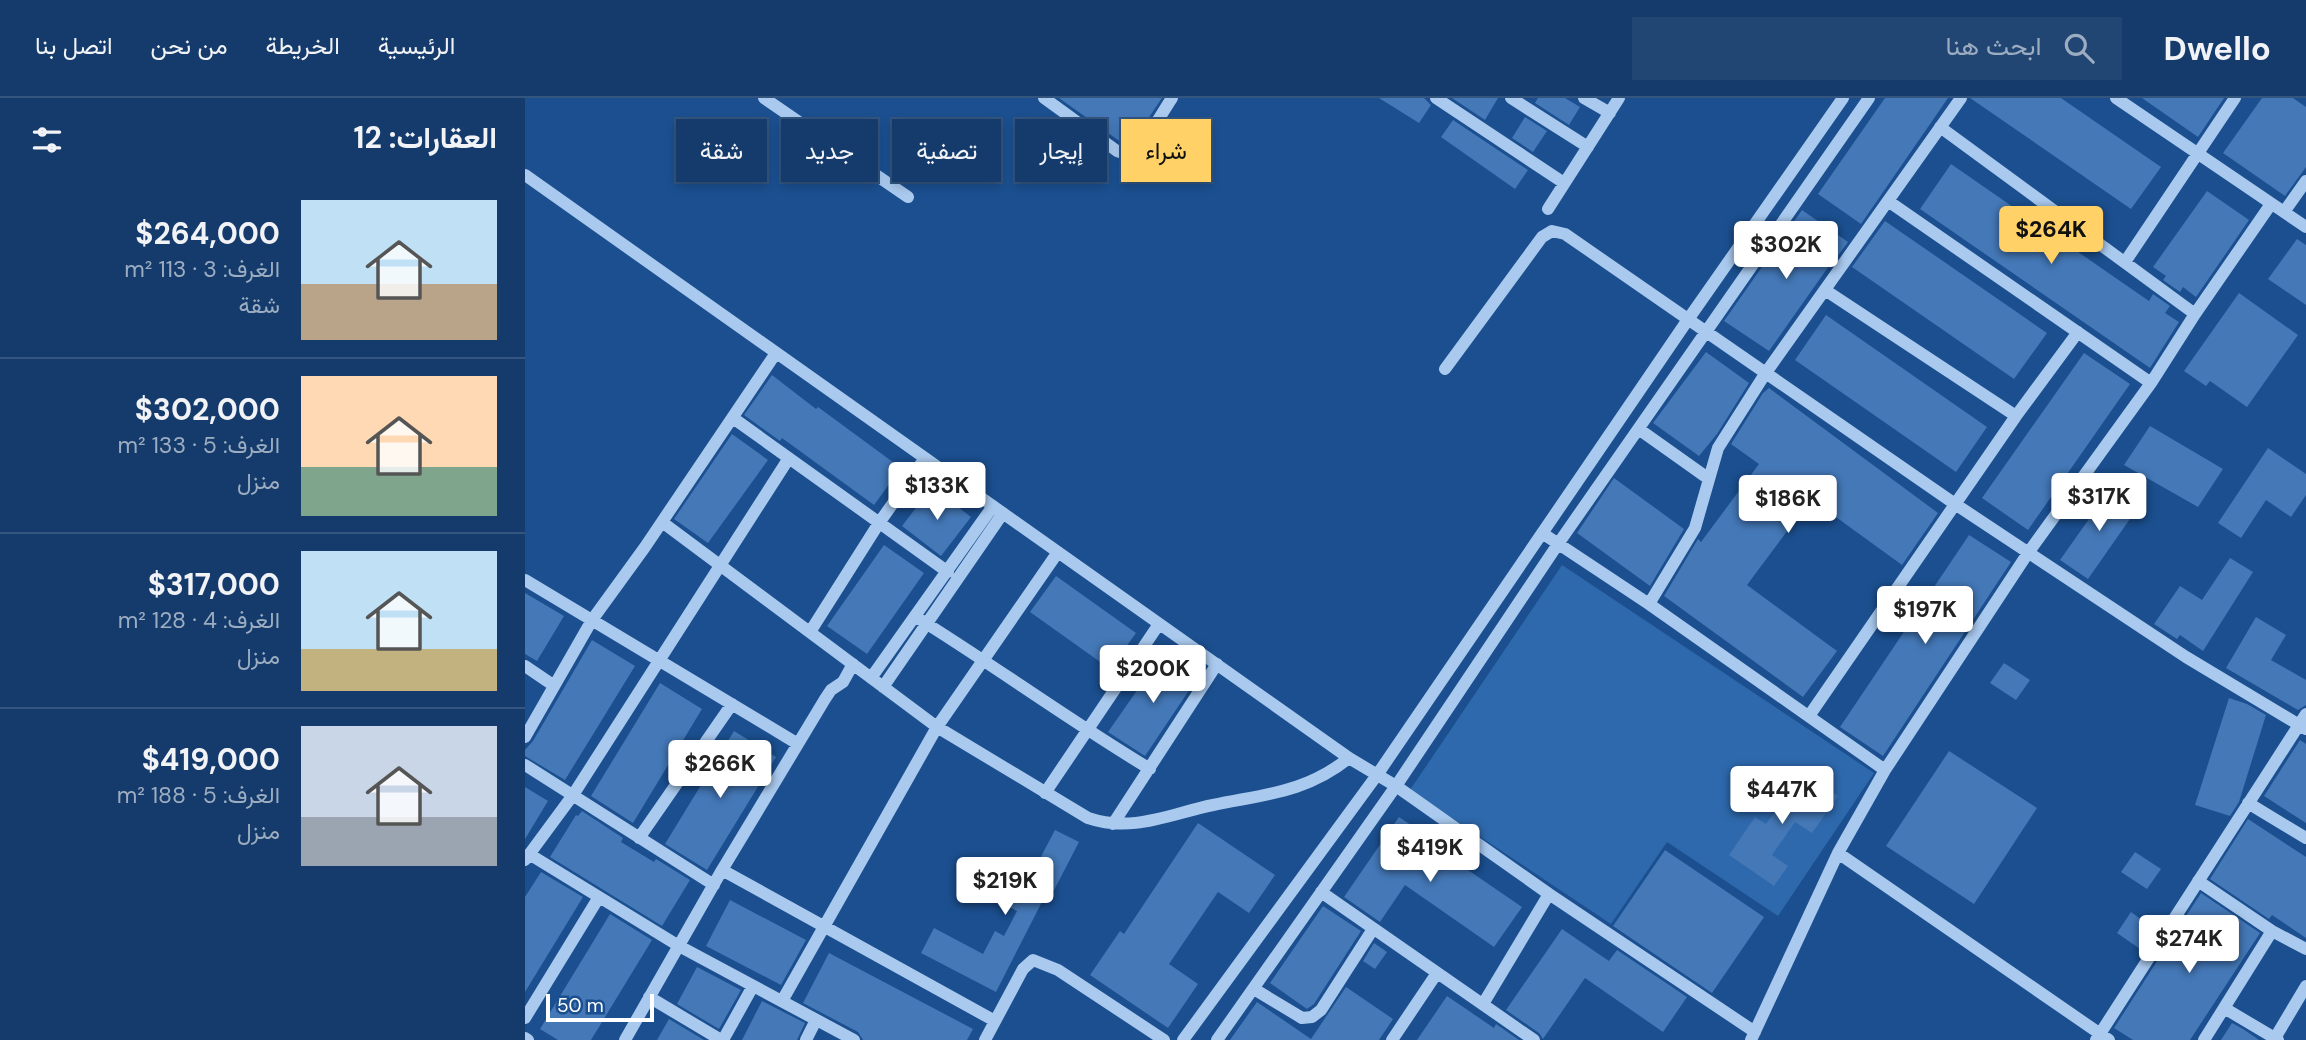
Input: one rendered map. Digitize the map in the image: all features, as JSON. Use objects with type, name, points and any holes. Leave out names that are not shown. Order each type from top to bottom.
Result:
[{"type":"street","points":[[764,98],[908,197]]},
{"type":"street","points":[[1044,98],[1126,155],[1135,150],[1172,98]]},
{"type":"street","points":[[1436,98],[1564,183]]},
{"type":"street","points":[[1511,98],[1588,147]]},
{"type":"street","points":[[1584,98],[1610,113]]},
{"type":"street","points":[[1548,209],[1619,98]]},
{"type":"street","points":[[1183,1040],[1377,775],[1843,98]]},
{"type":"street","points":[[1217,1040],[1869,98]]},
{"type":"street","points":[[1649,604],[1695,528],[1718,448],[1765,374],[1961,98]]},
{"type":"street","points":[[2116,98],[2306,227]]},
{"type":"street","points":[[2125,262],[2235,98]]},
{"type":"street","points":[[1940,127],[2195,314]]},
{"type":"street","points":[[525,175],[1349,758],[1395,786],[1753,1036],[1838,853],[1885,770],[2028,553],[2151,383],[2271,204]]},
{"type":"street","points":[[2284,212],[2306,181]]},
{"type":"street","points":[[1888,201],[2151,383]]},
{"type":"street","points":[[1445,369],[1542,237],[1548,232],[1565,234],[1955,505],[2186,657],[2304,723],[2248,803],[2102,1038],[1838,853]]},
{"type":"street","points":[[1825,290],[2017,415]]},
{"type":"street","points":[[1809,716],[2017,415],[2078,332]]},
{"type":"street","points":[[525,737],[592,620],[776,353]]},
{"type":"street","points":[[733,418],[947,572]]},
{"type":"street","points":[[1640,430],[1709,479]]},
{"type":"street","points":[[789,458],[573,795],[527,857],[679,946],[854,1040]]},
{"type":"street","points":[[810,632],[879,523],[925,458]]},
{"type":"street","points":[[883,687],[947,572],[998,510]]},
{"type":"street","points":[[871,678],[921,620],[998,510]]},
{"type":"street","points":[[662,522],[937,727],[1087,818],[1123,825],[1153,821],[1213,805],[1289,790],[1311,782],[1349,758]]},
{"type":"street","points":[[1542,533],[1649,604],[1885,770]]},
{"type":"street","points":[[782,1001],[937,727],[1058,552]]},
{"type":"street","points":[[525,580],[798,744]]},
{"type":"street","points":[[921,620],[1150,769]]},
{"type":"street","points":[[1045,793],[1159,624]]},
{"type":"street","points":[[625,1040],[798,744],[829,693],[843,682],[853,664]]},
{"type":"street","points":[[1113,824],[1217,664]]},
{"type":"street","points":[[525,666],[553,685]]},
{"type":"street","points":[[639,838],[732,705]]},
{"type":"street","points":[[525,765],[714,885]]},
{"type":"street","points":[[2248,803],[2306,838]]},
{"type":"street","points":[[722,870],[995,1021]]},
{"type":"street","points":[[2198,881],[2272,931],[2306,949]]},
{"type":"street","points":[[1321,892],[1534,1040]]},
{"type":"street","points":[[1483,1004],[1549,894]]},
{"type":"street","points":[[525,1018],[599,897]]},
{"type":"street","points":[[1254,989],[1302,1018],[1312,1017],[1321,1010],[1373,929]]},
{"type":"street","points":[[2204,1040],[2272,931]]},
{"type":"street","points":[[985,1040],[1023,969],[1029,962],[1037,960],[1058,970],[1164,1040]]},
{"type":"street","points":[[1392,1040],[1437,973]]},
{"type":"street","points":[[649,997],[722,1040],[753,986]]},
{"type":"street","points":[[2224,1008],[2277,1039],[2306,986]]},
{"type":"street","points":[[806,1040],[816,1020]]},
{"type":"shaded area","points":[[1562,565],[1874,773],[1778,916],[1667,842],[1611,924],[1410,790]]},
{"type":"building","points":[[1059,98],[1162,98],[1148,119],[1121,119],[1121,142],[1107,132],[1107,119],[1088,119]]},
{"type":"building","points":[[1379,98],[1424,98],[1431,105],[1419,123]]},
{"type":"building","points":[[1452,98],[1498,98],[1485,120]]},
{"type":"building","points":[[1538,98],[1565,98],[1580,107],[1569,125],[1535,103]]},
{"type":"building","points":[[1885,98],[1948,98],[1861,224],[1818,194]]},
{"type":"building","points":[[1970,98],[2061,98],[2161,167],[2131,209]]},
{"type":"building","points":[[2142,98],[2224,98],[2198,137]]},
{"type":"building","points":[[2262,98],[2293,98],[2306,107],[2306,167],[2285,196],[2223,153]]},
{"type":"building","points":[[1525,117],[1547,131],[1533,152],[1512,138]]},
{"type":"building","points":[[1453,120],[1528,170],[1515,189],[1441,137]]},
{"type":"building","points":[[1951,164],[2149,301],[2153,294],[2170,306],[2165,313],[2179,322],[2150,368],[1920,209]]},
{"type":"building","points":[[2207,191],[2249,220],[2196,297],[2183,287],[2180,292],[2163,280],[2166,276],[2153,267]]},
{"type":"building","points":[[1802,210],[1848,242],[1769,351],[1724,321]]},
{"type":"building","points":[[1885,221],[2047,333],[2014,379],[1852,267]]},
{"type":"building","points":[[2297,239],[2306,245],[2306,305],[2268,279]]},
{"type":"building","points":[[2239,293],[2298,335],[2247,407],[2210,381],[2206,386],[2184,371]]},
{"type":"building","points":[[1826,315],[1987,427],[1956,472],[1795,360]]},
{"type":"building","points":[[1706,352],[1749,383],[1717,434],[1699,456],[1653,423]]},
{"type":"building","points":[[2084,353],[2130,384],[2028,530],[1982,498]]},
{"type":"building","points":[[772,375],[901,468],[874,505],[782,438],[780,441],[744,415]]},
{"type":"building","points":[[1769,388],[1938,513],[1902,565],[1811,499],[1747,585],[1837,651],[1803,697],[1664,596],[1698,539],[1701,542],[1759,464],[1731,444],[1763,393]]},
{"type":"building","points":[[2150,426],[2223,469],[2198,507],[2124,465]]},
{"type":"building","points":[[732,434],[768,460],[708,543],[674,519]]},
{"type":"building","points":[[2268,448],[2306,474],[2306,495],[2291,517],[2266,500],[2241,538],[2218,523]]},
{"type":"building","points":[[1614,478],[1684,529],[1650,586],[1577,533]]},
{"type":"building","points":[[932,487],[971,517],[941,556],[902,526]]},
{"type":"building","points":[[2111,488],[2139,506],[2088,579],[2060,560]]},
{"type":"building","points":[[1969,535],[2011,562],[1883,756],[1840,727]]},
{"type":"building","points":[[884,545],[924,573],[867,654],[827,626]]},
{"type":"building","points":[[2230,558],[2253,572],[2203,651],[2180,635],[2177,639],[2154,624],[2180,586],[2202,600]]},
{"type":"building","points":[[1056,576],[1136,633],[1110,669],[1030,612]]},
{"type":"building","points":[[525,593],[564,616],[537,661],[525,654]]},
{"type":"building","points":[[2256,617],[2286,635],[2271,660],[2306,680],[2306,705],[2298,710],[2226,668]]},
{"type":"building","points":[[592,640],[635,666],[565,780],[525,756],[525,750],[533,741]]},
{"type":"building","points":[[1163,653],[1198,677],[1145,756],[1108,732]]},
{"type":"building","points":[[2004,663],[2030,680],[2016,700],[1990,683]]},
{"type":"building","points":[[660,683],[702,709],[633,823],[591,796]]},
{"type":"building","points":[[2229,698],[2266,715],[2239,802],[2230,816],[2195,805]]},
{"type":"building","points":[[734,731],[776,757],[707,870],[665,844]]},
{"type":"building","points":[[2300,740],[2306,744],[2306,823],[2264,796]]},
{"type":"building","points":[[1949,751],[2037,808],[1974,904],[1886,846]]},
{"type":"building","points":[[1802,772],[1838,796],[1812,833],[1795,822],[1772,855],[1788,866],[1774,886],[1729,855],[1755,817],[1766,824],[1780,804],[1767,796],[1776,784],[1788,792]]},
{"type":"building","points":[[525,787],[548,801],[525,839]]},
{"type":"building","points":[[582,811],[623,838],[621,842],[690,880],[662,926],[550,857],[576,815]]},
{"type":"building","points":[[1399,817],[1436,842],[1433,846],[1522,907],[1494,947],[1405,885],[1380,922],[1344,897]]},
{"type":"building","points":[[2248,819],[2306,857],[2306,938],[2272,915],[2269,919],[2210,879]]},
{"type":"building","points":[[1198,823],[1275,875],[1249,913],[1218,892],[1169,964],[1198,984],[1168,1028],[1090,975],[1120,931],[1124,934]]},
{"type":"building","points":[[1055,830],[1079,842],[1052,894],[1047,892],[996,992],[921,953],[934,928],[983,954],[995,931],[1004,936],[1017,911],[982,893],[996,867],[1027,883]]},
{"type":"building","points":[[1665,850],[1764,917],[1712,993],[1613,926]]},
{"type":"building","points":[[2135,852],[2161,869],[2147,889],[2121,872]]},
{"type":"building","points":[[541,872],[583,897],[525,992],[525,897]]},
{"type":"building","points":[[2201,893],[2260,933],[2190,1040],[2133,1040],[2114,1028]]},
{"type":"building","points":[[730,900],[806,940],[781,985],[706,946]]},
{"type":"building","points":[[1323,906],[1361,931],[1314,1004],[1307,1009],[1270,983]]},
{"type":"building","points":[[2131,912],[2156,930],[2143,951],[2117,933]]},
{"type":"building","points":[[610,914],[652,940],[591,1040],[558,1040],[540,1029]]},
{"type":"building","points":[[1562,929],[1609,961],[1617,950],[1687,997],[1663,1032],[1585,978],[1543,1039],[1539,1033],[1506,1010]]},
{"type":"building","points":[[1374,943],[1387,952],[1375,969],[1363,961]]},
{"type":"building","points":[[829,953],[973,1029],[967,1040],[863,1040],[858,1032],[803,1003]]},
{"type":"building","points":[[697,967],[741,990],[719,1029],[677,1004]]},
{"type":"building","points":[[1346,987],[1393,1019],[1379,1040],[1230,1040],[1257,1002],[1311,1039]]},
{"type":"building","points":[[1447,996],[1494,1028],[1496,1024],[1519,1040],[1417,1040]]},
{"type":"building","points":[[762,1001],[805,1023],[797,1040],[742,1040]]},
{"type":"building","points":[[669,1019],[704,1040],[657,1040]]},
{"type":"building","points":[[2232,1023],[2243,1029],[2259,1040],[2221,1040]]}]
